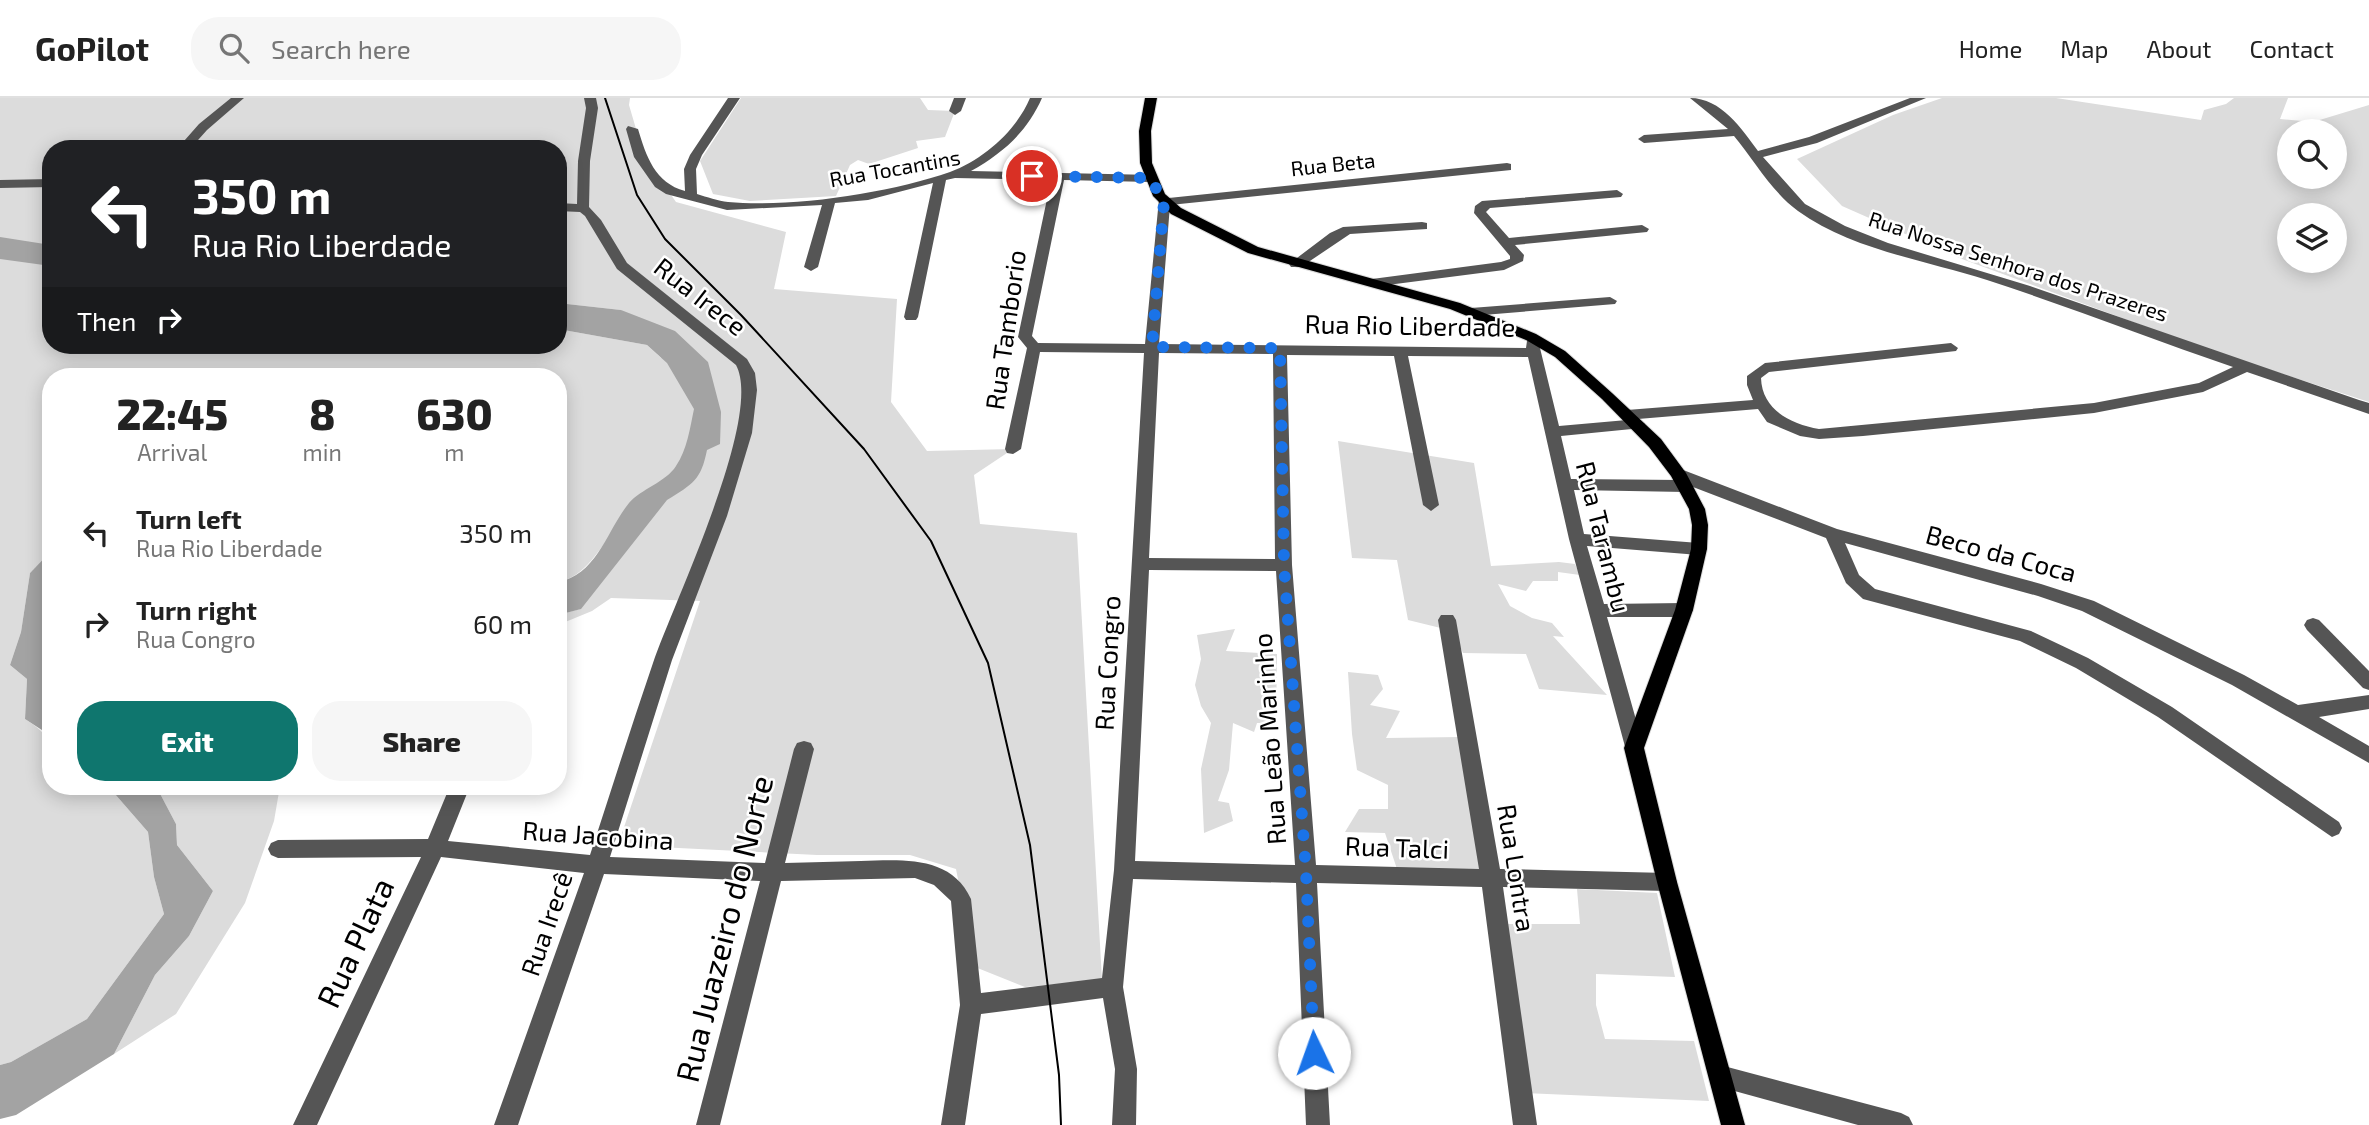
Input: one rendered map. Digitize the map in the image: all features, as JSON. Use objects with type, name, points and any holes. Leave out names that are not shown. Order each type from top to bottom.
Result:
[{"type":"main road","points":[[1151,98],[1145,147],[1150,178],[1164,202],[1220,235],[1253,250],[1471,312],[1572,364],[1632,420],[1682,479],[1699,517],[1699,550],[1684,610],[1634,748],[1667,882],[1733,1125]]},
{"type":"street","points":[[191,140],[238,98]]},
{"type":"street","points":[[567,207],[583,208],[584,161],[592,108],[590,98]]},
{"type":"street","points":[[691,195],[690,169],[696,155],[734,98]]},
{"type":"street","points":[[955,111],[960,98]]},
{"type":"street","points":[[955,174],[1008,141],[1025,123],[1036,98]]},
{"type":"street","name":"Rua Nossa Senhora dos Prazeres","points":[[1696,98],[1714,109],[1738,132],[1772,179],[1804,210],[1831,225],[1891,248],[1943,261],[2051,297],[2369,409]]},
{"type":"street","points":[[1754,156],[1813,141],[1920,98]]},
{"type":"street","name":"Rua Tocantins","points":[[632,129],[640,157],[659,184],[670,191],[727,206],[829,202],[879,194],[955,174],[1150,178]]},
{"type":"street","points":[[1644,139],[1738,132]]},
{"type":"street","name":"Rua Beta","points":[[1164,202],[1507,167]]},
{"type":"street","name":"Rua Tamborio","points":[[1013,449],[1034,347],[1025,337],[1058,177]]},
{"type":"street","points":[[911,317],[940,179]]},
{"type":"street","points":[[0,184],[42,183]]},
{"type":"street","points":[[1372,283],[1504,266],[1516,261],[1517,255],[1480,213],[1482,206],[1617,194]]},
{"type":"street","points":[[811,267],[829,202]]},
{"type":"street","name":"Rua Congro","points":[[1124,1125],[1126,1069],[1112,987],[1124,870],[1152,347],[1164,202]]},
{"type":"street","name":"Rua Irece","points":[[583,208],[590,214],[608,248],[622,266],[680,315],[734,354],[748,373],[750,390],[744,433],[719,516],[663,660]]},
{"type":"street","points":[[1296,264],[1348,230],[1422,226]]},
{"type":"street","points":[[1505,242],[1642,229]]},
{"type":"street","points":[[1471,312],[1609,301]]},
{"type":"street","name":"Rua Rio Liberdade","points":[[1034,347],[1401,350],[1533,345]]},
{"type":"street","name":"Rua Tarambu","points":[[1533,345],[1577,539],[1634,748]]},
{"type":"street","name":"Rua Leão Marinho","points":[[1280,348],[1284,565],[1306,872],[1318,1125]]},
{"type":"street","points":[[1951,348],[1765,368],[1754,376],[1754,385],[1772,418],[1800,431],[1819,435],[2094,408],[2203,387],[2246,367]]},
{"type":"street","points":[[1401,350],[1431,505]]},
{"type":"street","points":[[1551,432],[1762,404]]},
{"type":"street","points":[[1564,484],[1682,479]]},
{"type":"street","name":"Beco da Coca","points":[[1682,479],[1833,534],[2041,590],[2088,606],[2140,629],[2298,713],[2369,755]]},
{"type":"street","points":[[1833,534],[1853,579],[1869,594],[2014,633],[2082,663],[2165,712],[2332,828]]},
{"type":"street","points":[[1577,539],[1699,550]]},
{"type":"street","points":[[1141,564],[1284,565]]},
{"type":"street","points":[[1596,611],[1684,610]]},
{"type":"street","name":"Rua Lontra","points":[[1447,620],[1491,879],[1525,1125]]},
{"type":"street","points":[[2313,625],[2369,684]]},
{"type":"street","name":"Rua Irecê","points":[[506,1125],[597,865],[663,660]]},
{"type":"street","points":[[2298,713],[2369,702]]},
{"type":"street","name":"Rua Juazeiro do Norte","points":[[708,1125],[804,749]]},
{"type":"street","name":"Rua Plata","points":[[305,1125],[435,848],[456,795]]},
{"type":"street","name":"Rua Jacobina","points":[[278,849],[435,848],[597,865],[771,872],[915,869],[937,874],[952,884],[961,899],[971,1004]]},
{"type":"street","name":"Rua Talci","points":[[1124,870],[1667,882]]},
{"type":"street","points":[[953,1125],[971,1004],[1112,987]]},
{"type":"street","points":[[1720,1076],[1901,1125]]},
{"type":"shaded area","points":[[0,98],[630,98],[629,105],[644,156],[676,202],[786,232],[774,289],[897,299],[891,402],[927,451],[1013,449],[974,475],[980,524],[1077,533],[1102,980],[1025,987],[975,967],[956,869],[910,855],[817,855],[618,845],[700,601],[611,598],[592,611],[567,621],[567,613],[580,609],[606,541],[580,572],[567,579],[567,368],[42,368],[42,560],[30,573],[21,632],[10,665],[27,679],[25,719],[42,732],[42,795],[116,795],[148,832],[154,877],[164,914],[87,1019],[11,1062],[0,1065]]},
{"type":"shaded area","points":[[741,98],[920,98],[928,110],[955,111],[945,137],[916,141],[918,148],[869,164],[858,160],[850,165],[836,196],[750,201],[713,194],[700,161]]},
{"type":"shaded area","points":[[1942,98],[2056,98],[2201,120],[2204,110],[2226,104],[2234,98],[2288,98],[2280,119],[2277,119],[2277,189],[2347,189],[2347,119],[2323,119],[2369,105],[2369,402],[2209,350],[1962,259],[1842,206],[1797,159],[1893,115]]},
{"type":"shaded area","points":[[0,237],[42,244],[42,265],[0,259]]},
{"type":"shaded area","points":[[567,304],[621,310],[675,331],[708,362],[721,412],[720,444],[707,450],[699,475],[667,500],[581,609],[567,613],[567,579],[592,561],[629,503],[672,472],[685,446],[694,409],[667,363],[647,345],[567,331]]},
{"type":"shaded area","points":[[1338,441],[1474,463],[1491,566],[1559,562],[1575,564],[1580,575],[1558,572],[1558,581],[1533,581],[1526,591],[1498,584],[1510,606],[1532,618],[1552,623],[1564,637],[1553,636],[1607,695],[1539,689],[1526,654],[1463,653],[1453,631],[1408,620],[1397,560],[1352,558]]},
{"type":"shaded area","points":[[42,560],[42,730],[25,719],[27,679],[10,665],[21,632],[30,573]]},
{"type":"shaded area","points":[[1235,629],[1226,651],[1277,654],[1276,723],[1257,723],[1254,732],[1233,723],[1229,770],[1218,801],[1229,803],[1233,821],[1204,833],[1201,769],[1211,723],[1201,706],[1195,685],[1201,659],[1197,635]]},
{"type":"shaded area","points":[[1348,672],[1378,675],[1383,689],[1370,705],[1400,711],[1386,738],[1461,737],[1483,870],[1398,872],[1385,833],[1345,832],[1359,809],[1388,809],[1388,785],[1357,770]]},
{"type":"shaded area","points":[[116,795],[161,795],[176,824],[177,845],[213,891],[189,936],[155,975],[114,1054],[16,1115],[0,1119],[0,1065],[11,1062],[87,1019],[164,914],[154,877],[148,832]]},
{"type":"shaded area","points":[[161,795],[278,795],[274,821],[245,903],[176,1014],[114,1054],[155,975],[189,936],[213,891],[177,845],[176,824]]},
{"type":"shaded area","points":[[1577,889],[1657,893],[1675,977],[1596,974],[1596,1005],[1605,1039],[1694,1041],[1709,1101],[1524,1093],[1505,924],[1580,924]]},
{"type":"tram line","points":[[605,98],[637,195],[665,239],[741,315],[864,449],[931,541],[988,663],[1030,845],[1059,1075],[1061,1125]]},
{"type":"route","points":[[1032,176],[1150,178],[1164,202],[1152,347],[1280,348],[1284,565],[1306,872],[1314,1053]]}]
